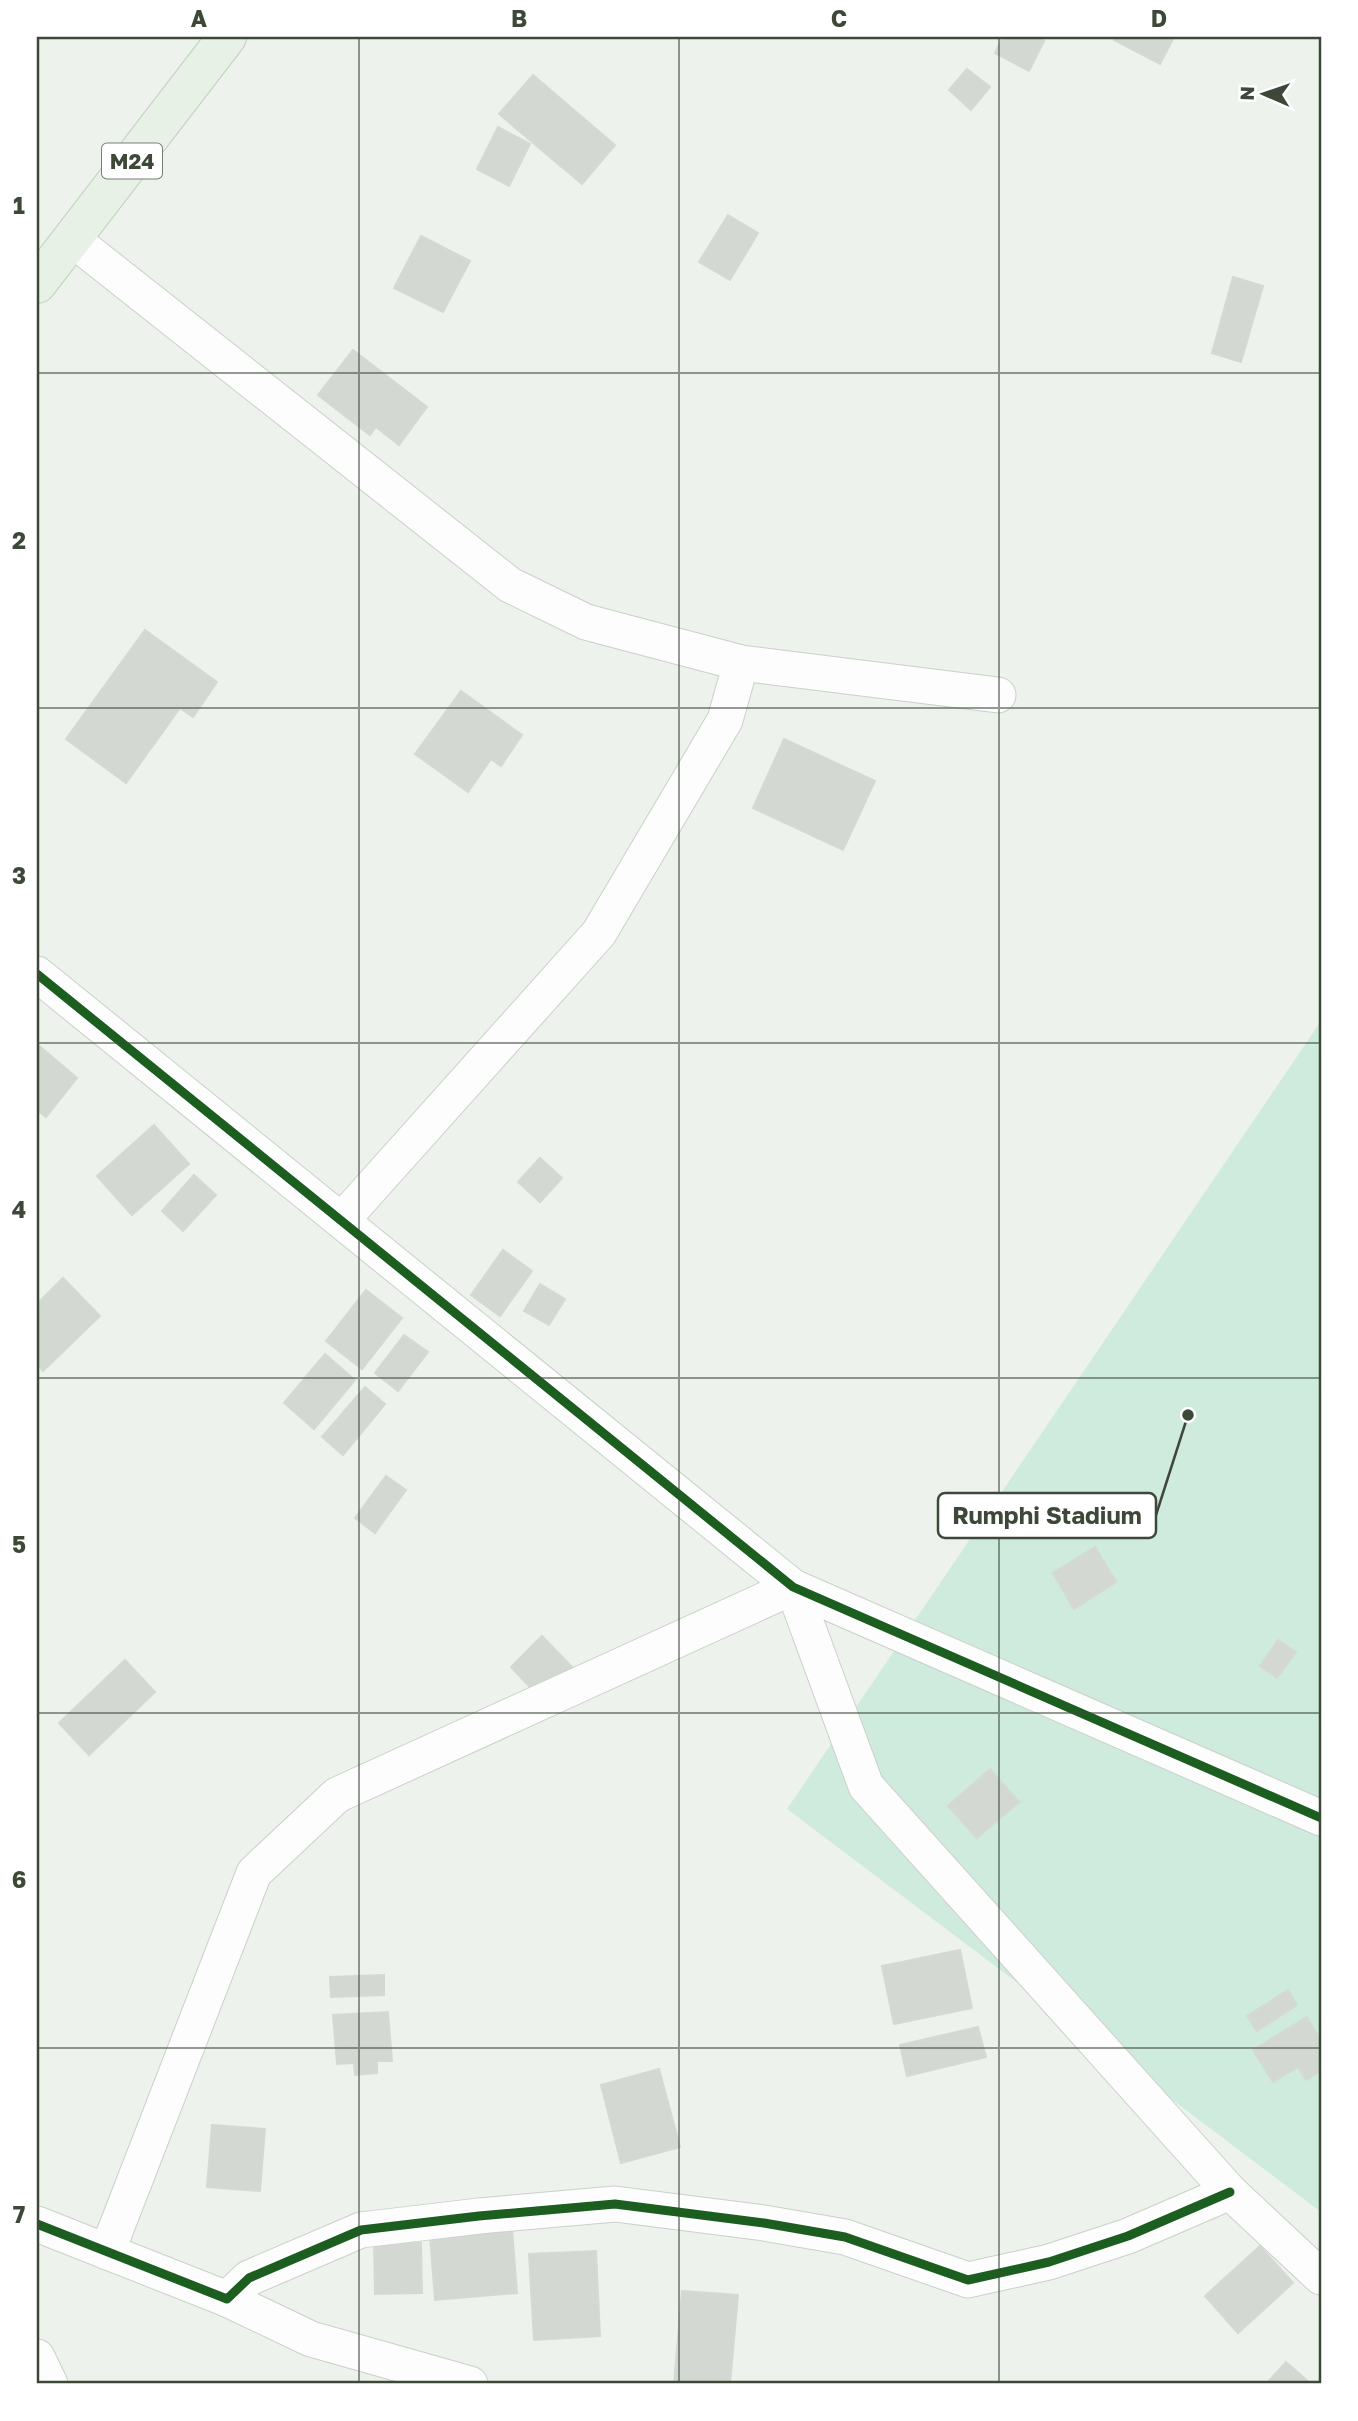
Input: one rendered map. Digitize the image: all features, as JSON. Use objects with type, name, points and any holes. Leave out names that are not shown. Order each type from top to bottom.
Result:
[{"type":"main road","name":"M24","points":[[37,284],[227,37]]},
{"type":"street","points":[[72,239],[510,585],[586,622],[741,663],[998,695]]},
{"type":"street","points":[[342,1220],[599,933],[725,720],[741,663]]},
{"type":"street","points":[[37,974],[793,1587],[1321,1818]]},
{"type":"street","points":[[793,1587],[866,1786],[1230,2192],[1321,2277]]},
{"type":"street","points":[[107,2252],[254,1872],[337,1795],[793,1587]]},
{"type":"street","points":[[228,2299],[249,2278],[361,2230],[615,2204],[764,2223],[845,2237],[968,2280],[1049,2262],[1128,2236],[1230,2192]]},
{"type":"street","points":[[37,2224],[228,2299],[311,2339],[470,2384]]},
{"type":"street","points":[[37,2357],[50,2384]]},
{"type":"green space","points":[[1321,1021],[1321,2212],[787,1809]]},
{"type":"building","points":[[1003,37],[1036,37],[1044,41],[1029,71],[995,53]]},
{"type":"building","points":[[1115,37],[1174,37],[1160,64],[1114,40]]},
{"type":"building","points":[[967,69],[990,87],[971,110],[949,90]]},
{"type":"building","points":[[533,75],[615,145],[582,184],[499,114]]},
{"type":"building","points":[[498,127],[530,144],[509,186],[477,169]]},
{"type":"building","points":[[728,215],[758,233],[730,280],[699,262]]},
{"type":"building","points":[[421,236],[470,261],[443,312],[394,288]]},
{"type":"building","points":[[1233,277],[1263,286],[1241,362],[1212,353]]},
{"type":"building","points":[[353,350],[427,407],[399,445],[376,427],[370,435],[318,395]]},
{"type":"building","points":[[145,630],[217,682],[193,717],[180,708],[126,783],[66,739]]},
{"type":"building","points":[[461,691],[522,735],[501,766],[491,759],[468,792],[415,754]]},
{"type":"building","points":[[784,739],[875,781],[843,850],[753,808]]},
{"type":"building","points":[[37,1044],[77,1078],[46,1117],[37,1110]]},
{"type":"building","points":[[154,1125],[189,1164],[132,1215],[97,1176]]},
{"type":"building","points":[[540,1158],[562,1178],[540,1202],[518,1182]]},
{"type":"building","points":[[194,1175],[216,1195],[183,1231],[162,1211]]},
{"type":"building","points":[[503,1250],[532,1271],[500,1316],[471,1295]]},
{"type":"building","points":[[63,1278],[100,1316],[43,1371],[37,1364],[37,1304]]},
{"type":"building","points":[[540,1284],[565,1299],[549,1325],[524,1311]]},
{"type":"building","points":[[366,1290],[402,1318],[362,1369],[326,1341]]},
{"type":"building","points":[[404,1335],[428,1352],[398,1391],[375,1373]]},
{"type":"building","points":[[325,1354],[355,1380],[314,1429],[284,1403]]},
{"type":"building","points":[[365,1387],[385,1404],[343,1455],[322,1437]]},
{"type":"building","points":[[386,1476],[406,1490],[375,1533],[355,1518]]},
{"type":"building","points":[[1095,1547],[1116,1582],[1074,1609],[1053,1573]]},
{"type":"building","points":[[542,1636],[572,1667],[541,1699],[511,1667]]},
{"type":"building","points":[[1278,1640],[1296,1652],[1277,1678],[1260,1666]]},
{"type":"building","points":[[125,1660],[155,1692],[89,1755],[59,1723]]},
{"type":"building","points":[[990,1769],[1019,1802],[977,1838],[948,1806]]},
{"type":"building","points":[[960,1950],[972,2008],[894,2024],[882,1966]]},
{"type":"building","points":[[384,1975],[384,1995],[331,1997],[330,1977]]},
{"type":"building","points":[[1288,1990],[1297,2005],[1257,2031],[1247,2016]]},
{"type":"building","points":[[388,2012],[392,2061],[377,2061],[377,2073],[355,2075],[354,2063],[337,2064],[333,2015]]},
{"type":"building","points":[[1307,2017],[1321,2041],[1321,2071],[1306,2080],[1298,2067],[1273,2082],[1253,2050]]},
{"type":"building","points":[[978,2027],[986,2057],[907,2076],[900,2045]]},
{"type":"building","points":[[659,2069],[680,2147],[621,2163],[601,2085]]},
{"type":"building","points":[[212,2125],[265,2129],[260,2191],[207,2187]]},
{"type":"building","points":[[512,2229],[517,2293],[435,2300],[430,2236]]},
{"type":"building","points":[[421,2243],[422,2293],[375,2294],[374,2244]]},
{"type":"building","points":[[1260,2246],[1293,2283],[1238,2333],[1205,2296]]},
{"type":"building","points":[[596,2251],[600,2336],[534,2340],[529,2254]]},
{"type":"building","points":[[682,2291],[738,2295],[730,2384],[674,2384]]},
{"type":"building","points":[[1286,2362],[1311,2384],[1266,2384]]},
{"type":"cycle path","points":[[37,974],[793,1587],[1321,1818]]},
{"type":"cycle path","points":[[37,2224],[227,2299],[249,2278],[361,2230],[615,2204],[764,2223],[845,2237],[968,2280],[1049,2262],[1128,2236],[1230,2192]]},
{"type":"place","name":"Rumphi Stadium","points":[[1188,1415]]}]
